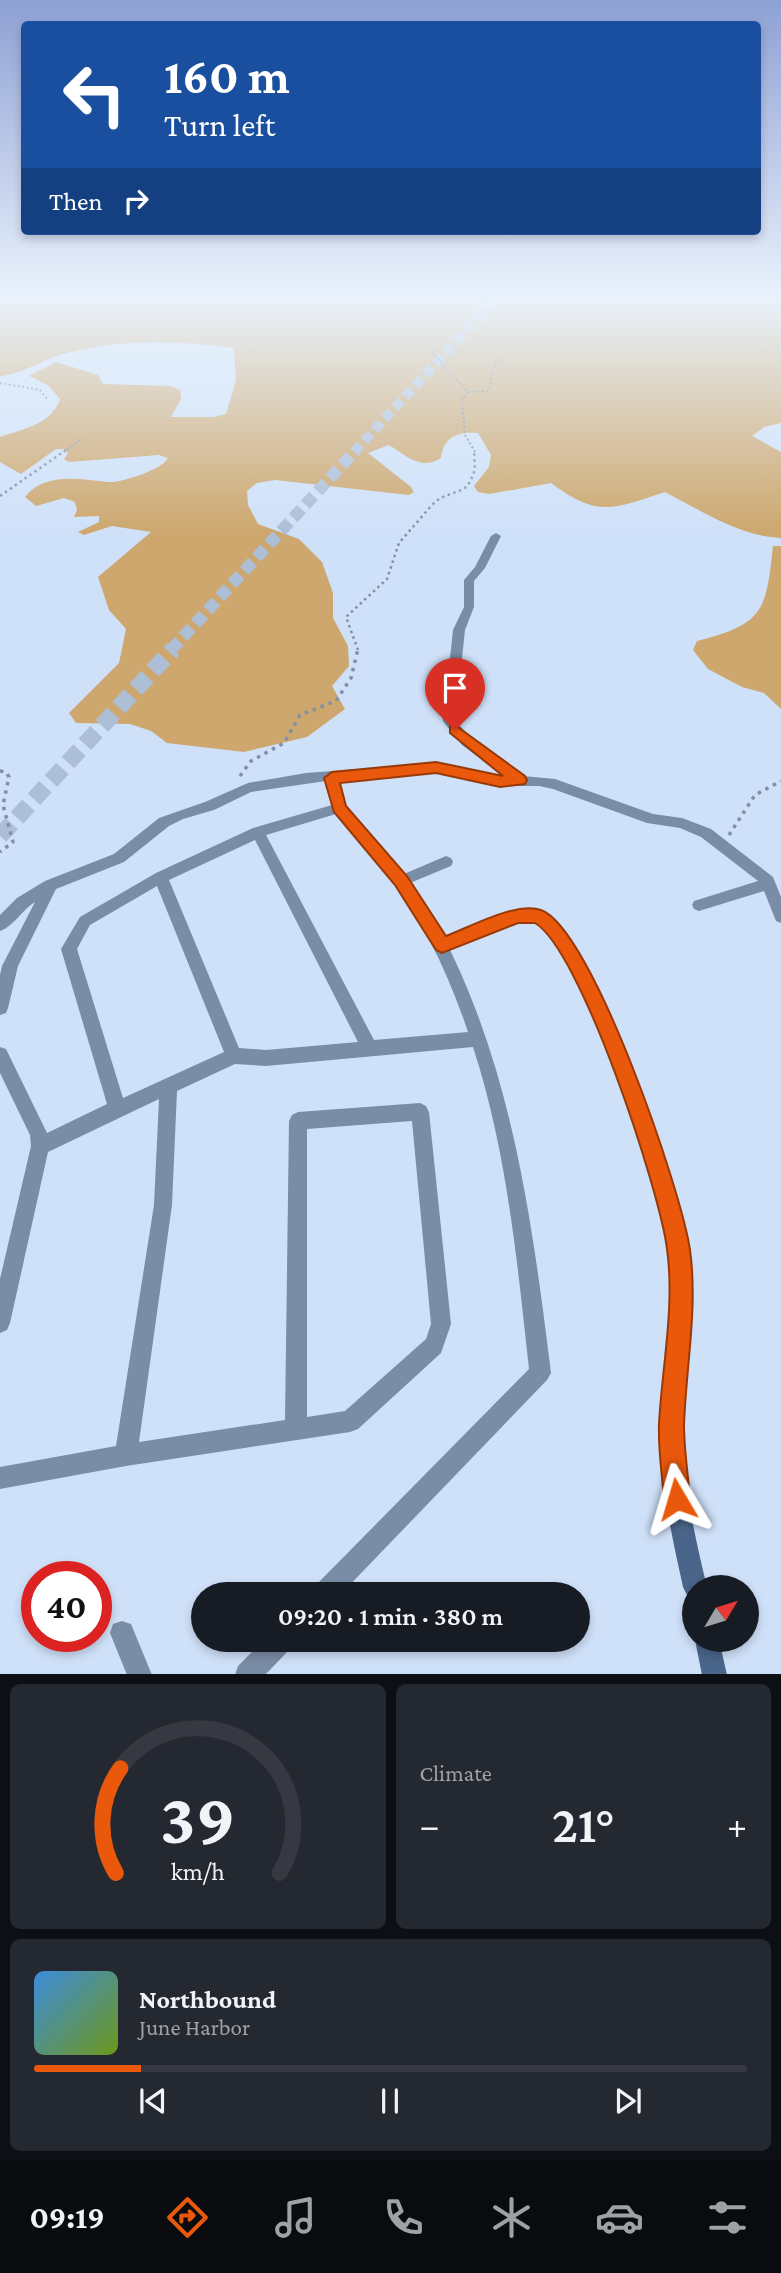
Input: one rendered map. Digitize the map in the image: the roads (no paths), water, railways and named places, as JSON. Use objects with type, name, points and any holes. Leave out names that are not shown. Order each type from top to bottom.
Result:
[{"type":"street","points":[[496,536],[480,568],[469,580],[469,607],[458,630],[454,677],[446,700],[446,709],[449,721],[467,742],[519,780]]},
{"type":"street","points":[[0,925],[22,902],[50,885],[101,867],[133,848],[164,822],[209,806],[237,791],[306,778],[436,768],[500,781],[555,784],[652,819],[695,827],[769,884],[781,917]]},
{"type":"street","points":[[332,778],[339,808],[401,881],[442,945],[489,1064],[511,1155],[523,1226],[540,1373],[337,1582]]},
{"type":"street","points":[[117,1107],[69,949],[85,921],[161,877],[258,832],[339,808]]},
{"type":"street","points":[[258,832],[369,1047]]},
{"type":"street","points":[[401,881],[446,862]]},
{"type":"street","points":[[161,877],[234,1056]]},
{"type":"street","points":[[699,905],[769,884]]},
{"type":"street","points":[[0,1008],[10,966],[50,885]]},
{"type":"street","points":[[442,945],[517,916],[532,914],[543,918],[560,935],[594,1001],[621,1063],[670,1205],[679,1251],[680,1296],[672,1428],[673,1472],[692,1575]]},
{"type":"street","points":[[40,1146],[117,1107],[234,1056],[266,1058],[479,1039]]},
{"type":"street","points":[[0,1055],[39,1134],[40,1146],[0,1323]]},
{"type":"street","points":[[126,1455],[163,1205],[168,1087]]},
{"type":"street","points":[[0,1478],[126,1455],[350,1421],[434,1346],[441,1324],[420,1112],[298,1122],[296,1429]]},
{"type":"street","points":[[122,1633],[141,1674]]},
{"type":"street","points":[[248,1674],[269,1652]]},
{"type":"street","points":[[710,1652],[715,1674]]},
{"type":"tunnel","points":[[354,452],[424,376]]},
{"type":"tunnel","points":[[171,650],[356,450]]},
{"type":"tunnel","points":[[0,836],[173,649]]}]
